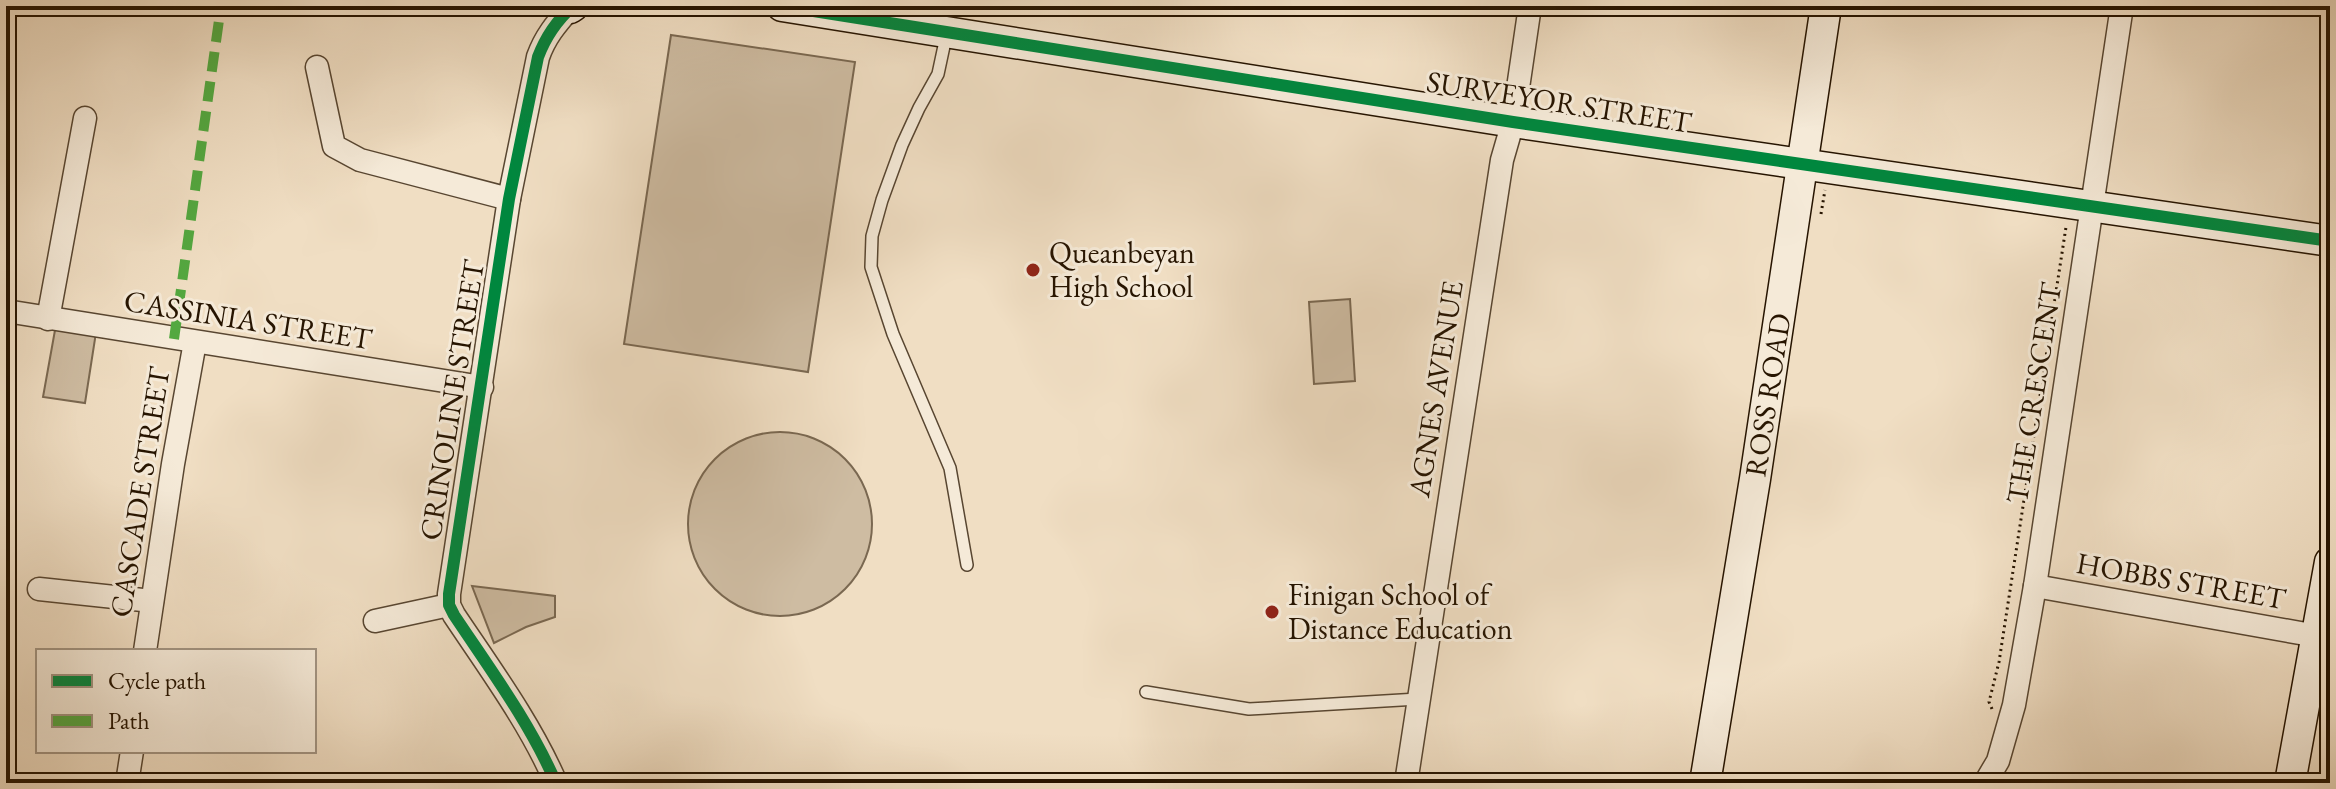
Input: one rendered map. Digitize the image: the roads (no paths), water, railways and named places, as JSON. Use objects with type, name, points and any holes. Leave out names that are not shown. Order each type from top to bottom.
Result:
[{"type":"street","name":"SURVEYOR STREET","points":[[782,6],[893,14],[948,32],[1815,173],[2093,207],[2330,241]]},
{"type":"street","name":"AGNES AVENUE","points":[[1406,783],[1502,160],[1513,122],[1530,6]]},
{"type":"street","name":"ROSS ROAD","points":[[1705,783],[1755,479],[1815,173],[1826,6]]},
{"type":"street","name":"ROSS ROAD","points":[[1725,783],[1815,173],[1843,6]]},
{"type":"street","name":"THE CRESCENT","points":[[1985,783],[1998,761],[2011,717],[2035,586],[2122,6]]},
{"type":"street","name":"CRINOLINE STREET","points":[[449,605],[509,199],[538,57],[553,26],[571,7]]},
{"type":"street","points":[[317,67],[334,146],[360,160],[509,199]]},
{"type":"street","points":[[48,319],[85,118]]},
{"type":"street","name":"CASSINIA STREET","points":[[6,311],[482,387]]},
{"type":"street","name":"CASCADE STREET","points":[[145,649],[195,342]]},
{"type":"street","points":[[2290,783],[2329,573]]},
{"type":"street","name":"HOBBS STREET","points":[[2035,586],[2317,636]]},
{"type":"street","points":[[39,589],[152,601]]},
{"type":"street","points":[[375,621],[449,605],[526,725],[556,783]]},
{"type":"street","points":[[127,783],[132,753]]},
{"type":"lane","points":[[948,32],[938,74],[902,145],[882,200],[872,236],[871,267],[893,334],[950,468],[967,565]]},
{"type":"lane","points":[[1146,692],[1249,709],[1418,699]]},
{"type":"place","name":"Queanbeyan High School","points":[[1033,270]]},
{"type":"place","name":"Finigan School of Distance Education","points":[[1272,612]]}]
